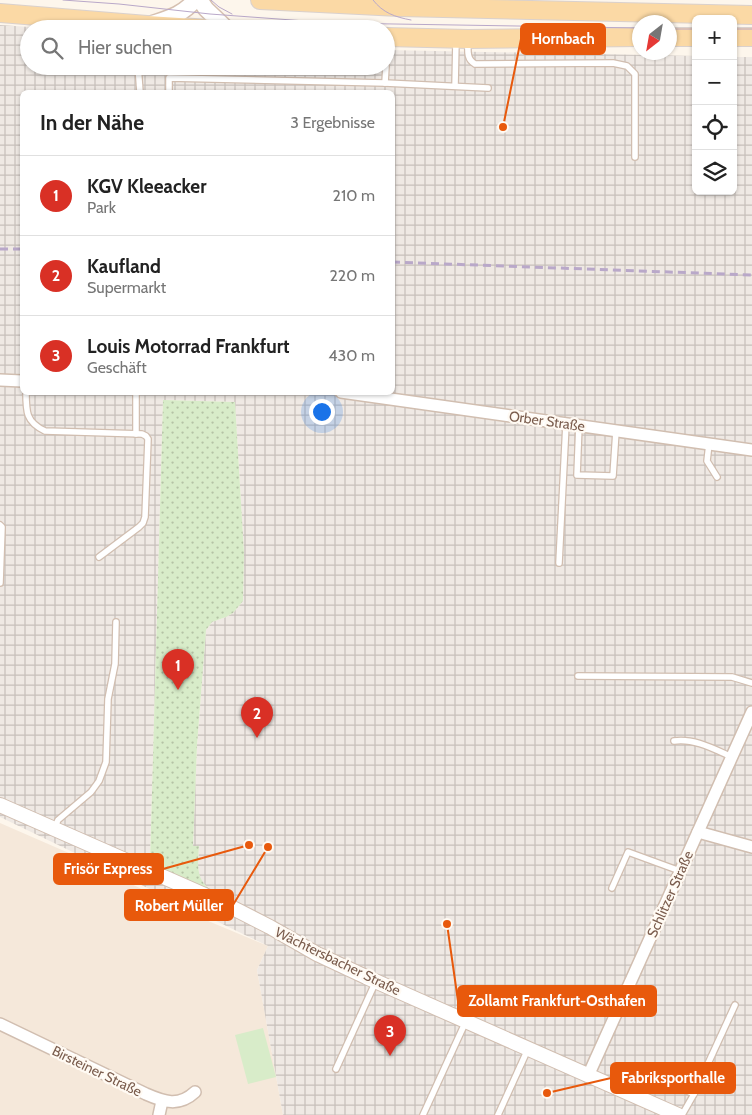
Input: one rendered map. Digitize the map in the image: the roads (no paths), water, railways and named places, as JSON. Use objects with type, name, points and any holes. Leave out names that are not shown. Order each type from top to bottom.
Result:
[{"type":"main road","points":[[160,20],[176,15],[188,8],[195,0]]},
{"type":"main road","points":[[200,0],[206,10],[217,20]]},
{"type":"main road","points":[[260,0],[752,15]]},
{"type":"main road","points":[[0,12],[80,20]]},
{"type":"main road","points":[[395,37],[462,39],[632,37]]},
{"type":"main road","points":[[677,37],[692,37]]},
{"type":"main road","points":[[737,37],[752,37]]},
{"type":"street","points":[[0,380],[20,381]]},
{"type":"street","name":"Orber Straße","points":[[362,395],[752,450]]},
{"type":"street","name":"Schlitzer Straße","points":[[588,1076],[752,712]]},
{"type":"street","name":"Wächtersbacher Straße","points":[[0,806],[225,904],[317,954],[678,1115]]},
{"type":"street","points":[[698,832],[752,847]]},
{"type":"street","name":"Birsteiner Straße","points":[[0,1024],[162,1101]]},
{"type":"street","points":[[159,1115],[162,1101],[184,1100],[195,1092]]},
{"type":"lane","points":[[455,86],[462,39]]},
{"type":"lane","points":[[462,39],[468,58],[475,64],[613,63],[626,66],[635,74],[636,157]]},
{"type":"lane","points":[[139,75],[140,90]]},
{"type":"lane","points":[[385,75],[385,83]]},
{"type":"lane","points":[[169,90],[169,78],[385,83],[488,88]]},
{"type":"lane","points":[[26,395],[28,416],[32,423],[45,431],[142,434],[148,439],[145,516],[143,522],[140,527],[99,557]]},
{"type":"lane","points":[[136,395],[136,434]]},
{"type":"lane","points":[[559,563],[566,424]]},
{"type":"lane","points":[[579,425],[577,475],[613,476],[616,431]]},
{"type":"lane","points":[[709,444],[707,461],[717,477]]},
{"type":"lane","points":[[0,525],[2,527],[0,583]]},
{"type":"lane","points":[[54,829],[58,820],[91,792],[99,781],[106,762],[108,699],[115,664],[116,622]]},
{"type":"lane","points":[[578,676],[732,677],[752,683]]},
{"type":"lane","points":[[674,741],[694,742],[732,757]]},
{"type":"lane","points":[[612,888],[628,852],[680,871]]},
{"type":"lane","points":[[336,1069],[376,981]]},
{"type":"lane","points":[[682,1115],[694,1094],[735,1005]]},
{"type":"lane","points":[[423,1115],[466,1021]]},
{"type":"lane","points":[[498,1115],[528,1049]]},
{"type":"lane","points":[[624,1092],[634,1068],[694,1094]]},
{"type":"tram line","points":[[63,0],[292,20]]},
{"type":"tram line","points":[[211,0],[232,14]]},
{"type":"tram line","points":[[373,0],[390,14],[411,20]]},
{"type":"tram line","points":[[395,24],[632,28]]},
{"type":"tram line","points":[[677,29],[692,29]]},
{"type":"tram line","points":[[737,29],[752,29]]},
{"type":"railway","points":[[0,249],[20,249]]},
{"type":"railway","points":[[395,262],[752,275]]},
{"type":"place","name":"Hornbach","points":[[503,127]]},
{"type":"place","name":"KGV Kleeacker","points":[[178,690]]},
{"type":"place","name":"Kaufland","points":[[257,738]]},
{"type":"place","name":"Frisör Express","points":[[249,845]]},
{"type":"place","name":"Robert Müller","points":[[268,847]]},
{"type":"place","name":"Zollamt Frankfurt-Osthafen","points":[[447,924]]},
{"type":"place","name":"Louis Motorrad Frankfurt","points":[[390,1056]]},
{"type":"place","name":"Fabriksporthalle","points":[[547,1093]]}]
